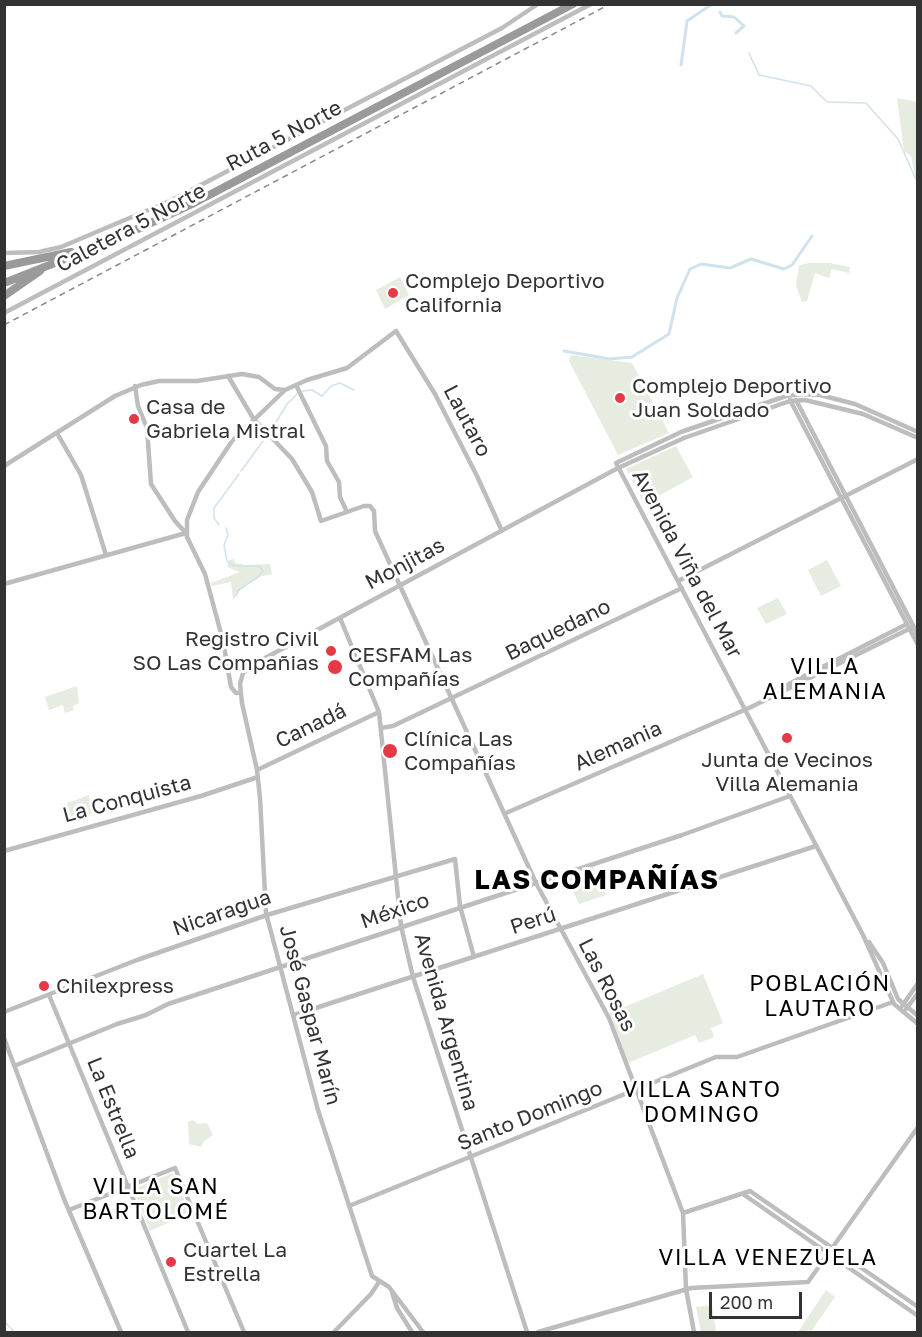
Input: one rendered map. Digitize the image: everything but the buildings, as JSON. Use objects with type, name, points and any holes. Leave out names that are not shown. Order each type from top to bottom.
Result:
[{"type":"highway","name":"Ruta 5 Norte","points":[[4,278],[205,193],[563,4]]},
{"type":"highway","name":"Ruta 5 Norte","points":[[4,283],[149,224],[207,197],[573,4]]},
{"type":"highway","points":[[4,266],[70,252]]},
{"type":"highway","points":[[4,296],[60,260]]},
{"type":"street","name":"Caletera 5 Norte","points":[[4,253],[62,247],[172,200],[502,28],[538,4]]},
{"type":"street","name":"Caletera 5 Norte","points":[[4,313],[591,4]]},
{"type":"street","name":"Lautaro","points":[[296,385],[347,369],[396,331],[435,394],[502,531]]},
{"type":"street","points":[[6,465],[135,386],[159,381],[197,381],[228,376],[255,376],[275,389],[285,390]]},
{"type":"street","points":[[186,533],[189,514],[198,492],[232,441],[253,418],[285,390],[296,385],[326,446],[327,461],[339,482],[340,497],[347,512],[321,521],[312,492],[292,459],[253,418],[228,376]]},
{"type":"street","points":[[135,386],[138,406],[147,428],[151,484],[175,521],[186,533],[204,570],[232,690],[241,693]]},
{"type":"street","points":[[275,389],[276,399]]},
{"type":"street","points":[[617,465],[684,438],[793,399],[814,394],[843,400],[877,412],[918,432]]},
{"type":"street","points":[[617,465],[681,432],[786,396],[837,405],[884,422],[918,438]]},
{"type":"street","points":[[793,399],[846,495],[918,645]]},
{"type":"street","points":[[793,399],[840,499],[909,625],[918,635]]},
{"type":"street","points":[[57,433],[81,475],[106,555]]},
{"type":"street","points":[[678,581],[918,459]]},
{"type":"street","name":"Monjitas","points":[[243,711],[241,677],[247,668],[502,531],[617,465]]},
{"type":"street","name":"Avenida Viña del Mar","points":[[617,465],[863,935],[905,1006],[918,1016]]},
{"type":"street","name":"Las Rosas","points":[[347,512],[368,505],[376,515],[375,531],[536,882],[559,930],[609,1018],[683,1213],[686,1289],[694,1332]]},
{"type":"street","points":[[4,584],[186,533]]},
{"type":"street","name":"Baquedano","points":[[381,728],[393,726],[452,699],[682,588]]},
{"type":"street","name":"Avenida Argentina","points":[[340,618],[379,712],[401,926],[413,977],[527,1332]]},
{"type":"street","name":"Alemania","points":[[506,813],[745,709],[909,625]]},
{"type":"street","name":"José Gaspar Marín","points":[[243,711],[258,777],[267,915],[318,1110],[371,1274],[379,1282]]},
{"type":"street","name":"Canadá","points":[[257,770],[379,712]]},
{"type":"street","name":"La Conquista","points":[[4,850],[211,793],[258,777]]},
{"type":"street","name":"México","points":[[14,1066],[146,1016],[168,1004],[460,906],[691,832],[790,796]]},
{"type":"street","name":"Perú","points":[[294,1015],[816,846]]},
{"type":"street","name":"Nicaragua","points":[[4,1012],[137,960],[267,915],[455,859],[460,906]]},
{"type":"street","points":[[460,906],[474,957]]},
{"type":"street","name":"Avenida Viña del Mar","points":[[875,954],[893,1002],[901,1012],[918,1024]]},
{"type":"street","points":[[901,1012],[918,983]]},
{"type":"street","points":[[905,1006],[918,993]]},
{"type":"street","name":"La Estrella","points":[[50,995],[188,1332]]},
{"type":"street","name":"Santo Domingo","points":[[349,1206],[716,1057],[737,1058],[893,1002]]},
{"type":"street","points":[[4,1038],[69,1210],[121,1332]]},
{"type":"street","points":[[538,1332],[686,1289],[807,1282],[918,1127]]},
{"type":"street","points":[[69,1210],[175,1168],[244,1332]]},
{"type":"street","points":[[683,1213],[750,1191],[830,1251]]},
{"type":"street","points":[[743,1194],[917,1312]]},
{"type":"street","points":[[334,1332],[371,1294],[379,1282],[391,1289],[423,1332]]},
{"type":"street","points":[[391,1289],[397,1308],[412,1332]]},
{"type":"shaded area","points":[[897,98],[917,102],[917,184],[911,156],[904,151]]},
{"type":"shaded area","points":[[829,263],[850,267],[849,273],[832,269],[829,278],[815,273],[807,301],[802,302],[796,286],[799,265]]},
{"type":"shaded area","name":"Complejo Deportivo California","points":[[400,277],[409,295],[385,309],[376,290]]},
{"type":"shaded area","name":"Complejo Deportivo Juan Soldado","points":[[571,355],[632,363],[669,433],[618,455],[569,361]]},
{"type":"shaded area","name":"Complejo Deportivo Juan Soldado","points":[[676,446],[693,477],[644,504],[626,469]]},
{"type":"shaded area","points":[[234,559],[235,563],[245,565],[270,564],[272,574],[262,576],[241,589],[233,600],[231,582],[212,586],[211,583],[240,572],[227,567],[229,560]]},
{"type":"shaded area","points":[[827,560],[841,586],[821,596],[808,570]]},
{"type":"shaded area","points":[[778,598],[787,614],[766,624],[757,608]]},
{"type":"shaded area","points":[[77,686],[79,703],[73,706],[74,710],[65,713],[63,705],[49,710],[45,697]]},
{"type":"shaded area","points":[[89,795],[92,814],[72,820],[67,803]]},
{"type":"shaded area","points":[[592,865],[606,895],[579,904],[568,880],[557,882],[556,878]]},
{"type":"shaded area","points":[[703,974],[723,1023],[711,1028],[714,1037],[699,1043],[695,1035],[628,1063],[610,1013]]},
{"type":"shaded area","points":[[192,1120],[198,1124],[207,1123],[213,1135],[204,1141],[201,1147],[189,1144],[188,1122]]},
{"type":"shaded area","points":[[173,1173],[190,1213],[150,1231],[133,1189]]},
{"type":"shaded area","points":[[826,1290],[835,1297],[812,1330],[798,1332]]},
{"type":"shaded area","points":[[712,1305],[716,1332],[701,1332],[696,1307]]},
{"type":"waterway","points":[[681,65],[687,21],[712,4]]},
{"type":"waterway","points":[[720,12],[722,16],[734,17],[744,26],[736,33]]},
{"type":"waterway","points":[[749,53],[759,75],[811,86],[827,102],[866,103],[898,139],[918,184]]},
{"type":"waterway","points":[[564,351],[610,359],[632,357],[669,334],[677,298],[690,269],[701,264],[730,268],[751,259],[784,269],[792,265],[812,236]]},
{"type":"waterway","points":[[302,391],[312,390],[322,396],[331,386],[340,383],[354,390]]},
{"type":"waterway","points":[[270,432],[287,404],[297,394]]},
{"type":"waterway","points":[[241,471],[266,437]]},
{"type":"waterway","points":[[219,525],[214,518],[214,508],[239,474]]},
{"type":"waterway","points":[[226,528],[228,535],[224,545],[227,561],[234,566],[258,566],[263,570],[259,576],[239,590],[236,596]]},
{"type":"waterway","points":[[4,1321],[14,1332]]},
{"type":"railway","points":[[4,325],[610,4]]},
{"type":"place","name":"Complejo Deportivo California","points":[[393,293]]},
{"type":"place","name":"Complejo Deportivo Juan Soldado","points":[[620,398]]},
{"type":"place","name":"Casa de Gabriela Mistral","points":[[134,419]]},
{"type":"place","name":"Registro Civil SO Las Compañias","points":[[331,651]]},
{"type":"place","name":"CESFAM Las Compañías","points":[[335,667]]},
{"type":"place","name":"Junta de Vecinos Villa Alemania","points":[[787,738]]},
{"type":"place","name":"Clínica Las Compañías","points":[[390,751]]},
{"type":"place","name":"Chilexpress","points":[[44,986]]},
{"type":"place","name":"Cuartel La Estrella","points":[[171,1262]]},
{"type":"district","name":"VILLA ALEMANIA","points":[[825,680]]},
{"type":"district","name":"LAS COMPAÑÍAS","points":[[597,880]]},
{"type":"district","name":"POBLACIÓN LAUTARO","points":[[820,996]]},
{"type":"district","name":"VILLA SANTO DOMINGO","points":[[702,1102]]},
{"type":"district","name":"VILLA SAN BARTOLOMÉ","points":[[156,1200]]},
{"type":"district","name":"VILLA VENEZUELA","points":[[768,1258]]}]
